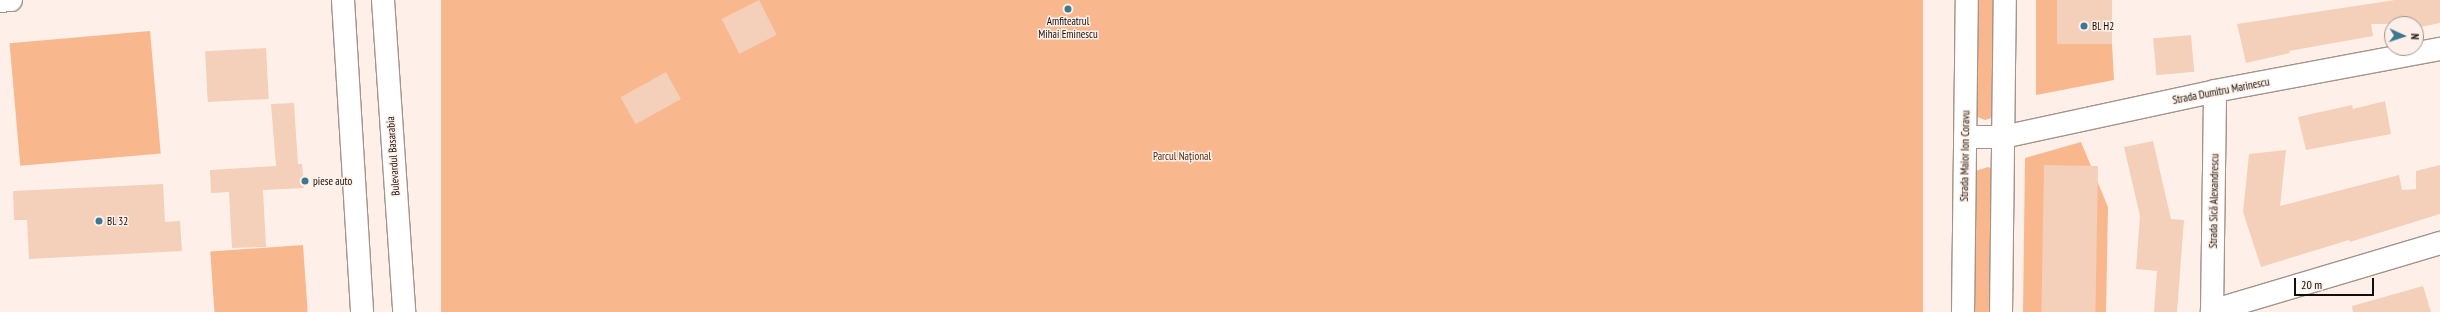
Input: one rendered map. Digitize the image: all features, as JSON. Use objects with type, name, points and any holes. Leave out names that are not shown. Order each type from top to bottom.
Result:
[{"type":"street","points":[[0,1],[11,0]]},
{"type":"street","points":[[343,0],[362,312]]},
{"type":"street","name":"Bulevardul Basarabia","points":[[383,0],[404,312]]},
{"type":"street","name":"Strada Maior Ion Coravu","points":[[1963,312],[1967,0]]},
{"type":"street","points":[[2001,312],[2005,0]]},
{"type":"street","name":"Strada Dumitru Marinescu","points":[[1965,136],[2003,137],[2215,91],[2440,49]]},
{"type":"street","name":"Strada Sică Alexandrescu","points":[[2212,311],[2215,91]]},
{"type":"street","points":[[2212,311],[2440,243]]},
{"type":"green space","name":"Parcul Național","points":[[441,0],[1923,0],[1923,312],[441,312]]},
{"type":"green space","points":[[1975,0],[1997,0],[1994,117],[1985,120],[1973,115]]},
{"type":"green space","points":[[2036,0],[2057,0],[2112,44],[2114,80],[2036,95]]},
{"type":"green space","points":[[150,31],[161,154],[20,166],[10,43]]},
{"type":"green space","points":[[2081,142],[2108,207],[2106,312],[2023,312],[2025,158]]},
{"type":"green space","points":[[1988,167],[1994,170],[1994,312],[1971,312],[1975,171]]},
{"type":"green space","points":[[303,245],[308,312],[214,312],[210,251]]},
{"type":"building","points":[[759,0],[777,35],[739,54],[722,19]]},
{"type":"building","name":"Bl. H2","points":[[2057,0],[2112,0],[2112,44],[2057,44]]},
{"type":"building","points":[[2395,0],[2440,0],[2440,23],[2424,26],[2424,16],[2384,16],[2384,24],[2371,24],[2373,36],[2289,51],[2290,53],[2246,63],[2237,24]]},
{"type":"building","points":[[2191,35],[2194,72],[2156,75],[2153,38]]},
{"type":"building","points":[[266,48],[269,99],[208,102],[205,51]]},
{"type":"building","points":[[666,72],[681,99],[636,124],[621,97]]},
{"type":"building","points":[[2385,101],[2391,134],[2306,150],[2298,117],[2352,105],[2353,109]]},
{"type":"building","points":[[294,103],[298,164],[302,164],[304,188],[263,190],[266,247],[232,248],[229,192],[211,193],[210,170],[276,166],[271,104]]},
{"type":"building","points":[[2153,141],[2171,219],[2184,220],[2177,312],[2154,312],[2157,271],[2136,269],[2140,216],[2124,147]]},
{"type":"building","points":[[2286,150],[2280,206],[2399,175],[2402,190],[2416,189],[2416,171],[2440,165],[2440,214],[2350,242],[2349,240],[2261,267],[2243,212],[2249,154]]},
{"type":"building","points":[[2044,165],[2098,166],[2095,312],[2041,312]]},
{"type":"building","name":"Bl. 32","points":[[163,184],[165,222],[180,221],[182,251],[29,259],[27,220],[14,220],[13,191]]},
{"type":"building","points":[[2423,286],[2431,312],[2353,312],[2352,306]]},
{"type":"place","name":"Amfiteatrul Mihai Eminescu","points":[[1068,9]]},
{"type":"place","name":"Bl. H2","points":[[2084,26]]},
{"type":"place","name":"piese auto","points":[[305,181]]},
{"type":"place","name":"Bl. 32","points":[[99,221]]}]
